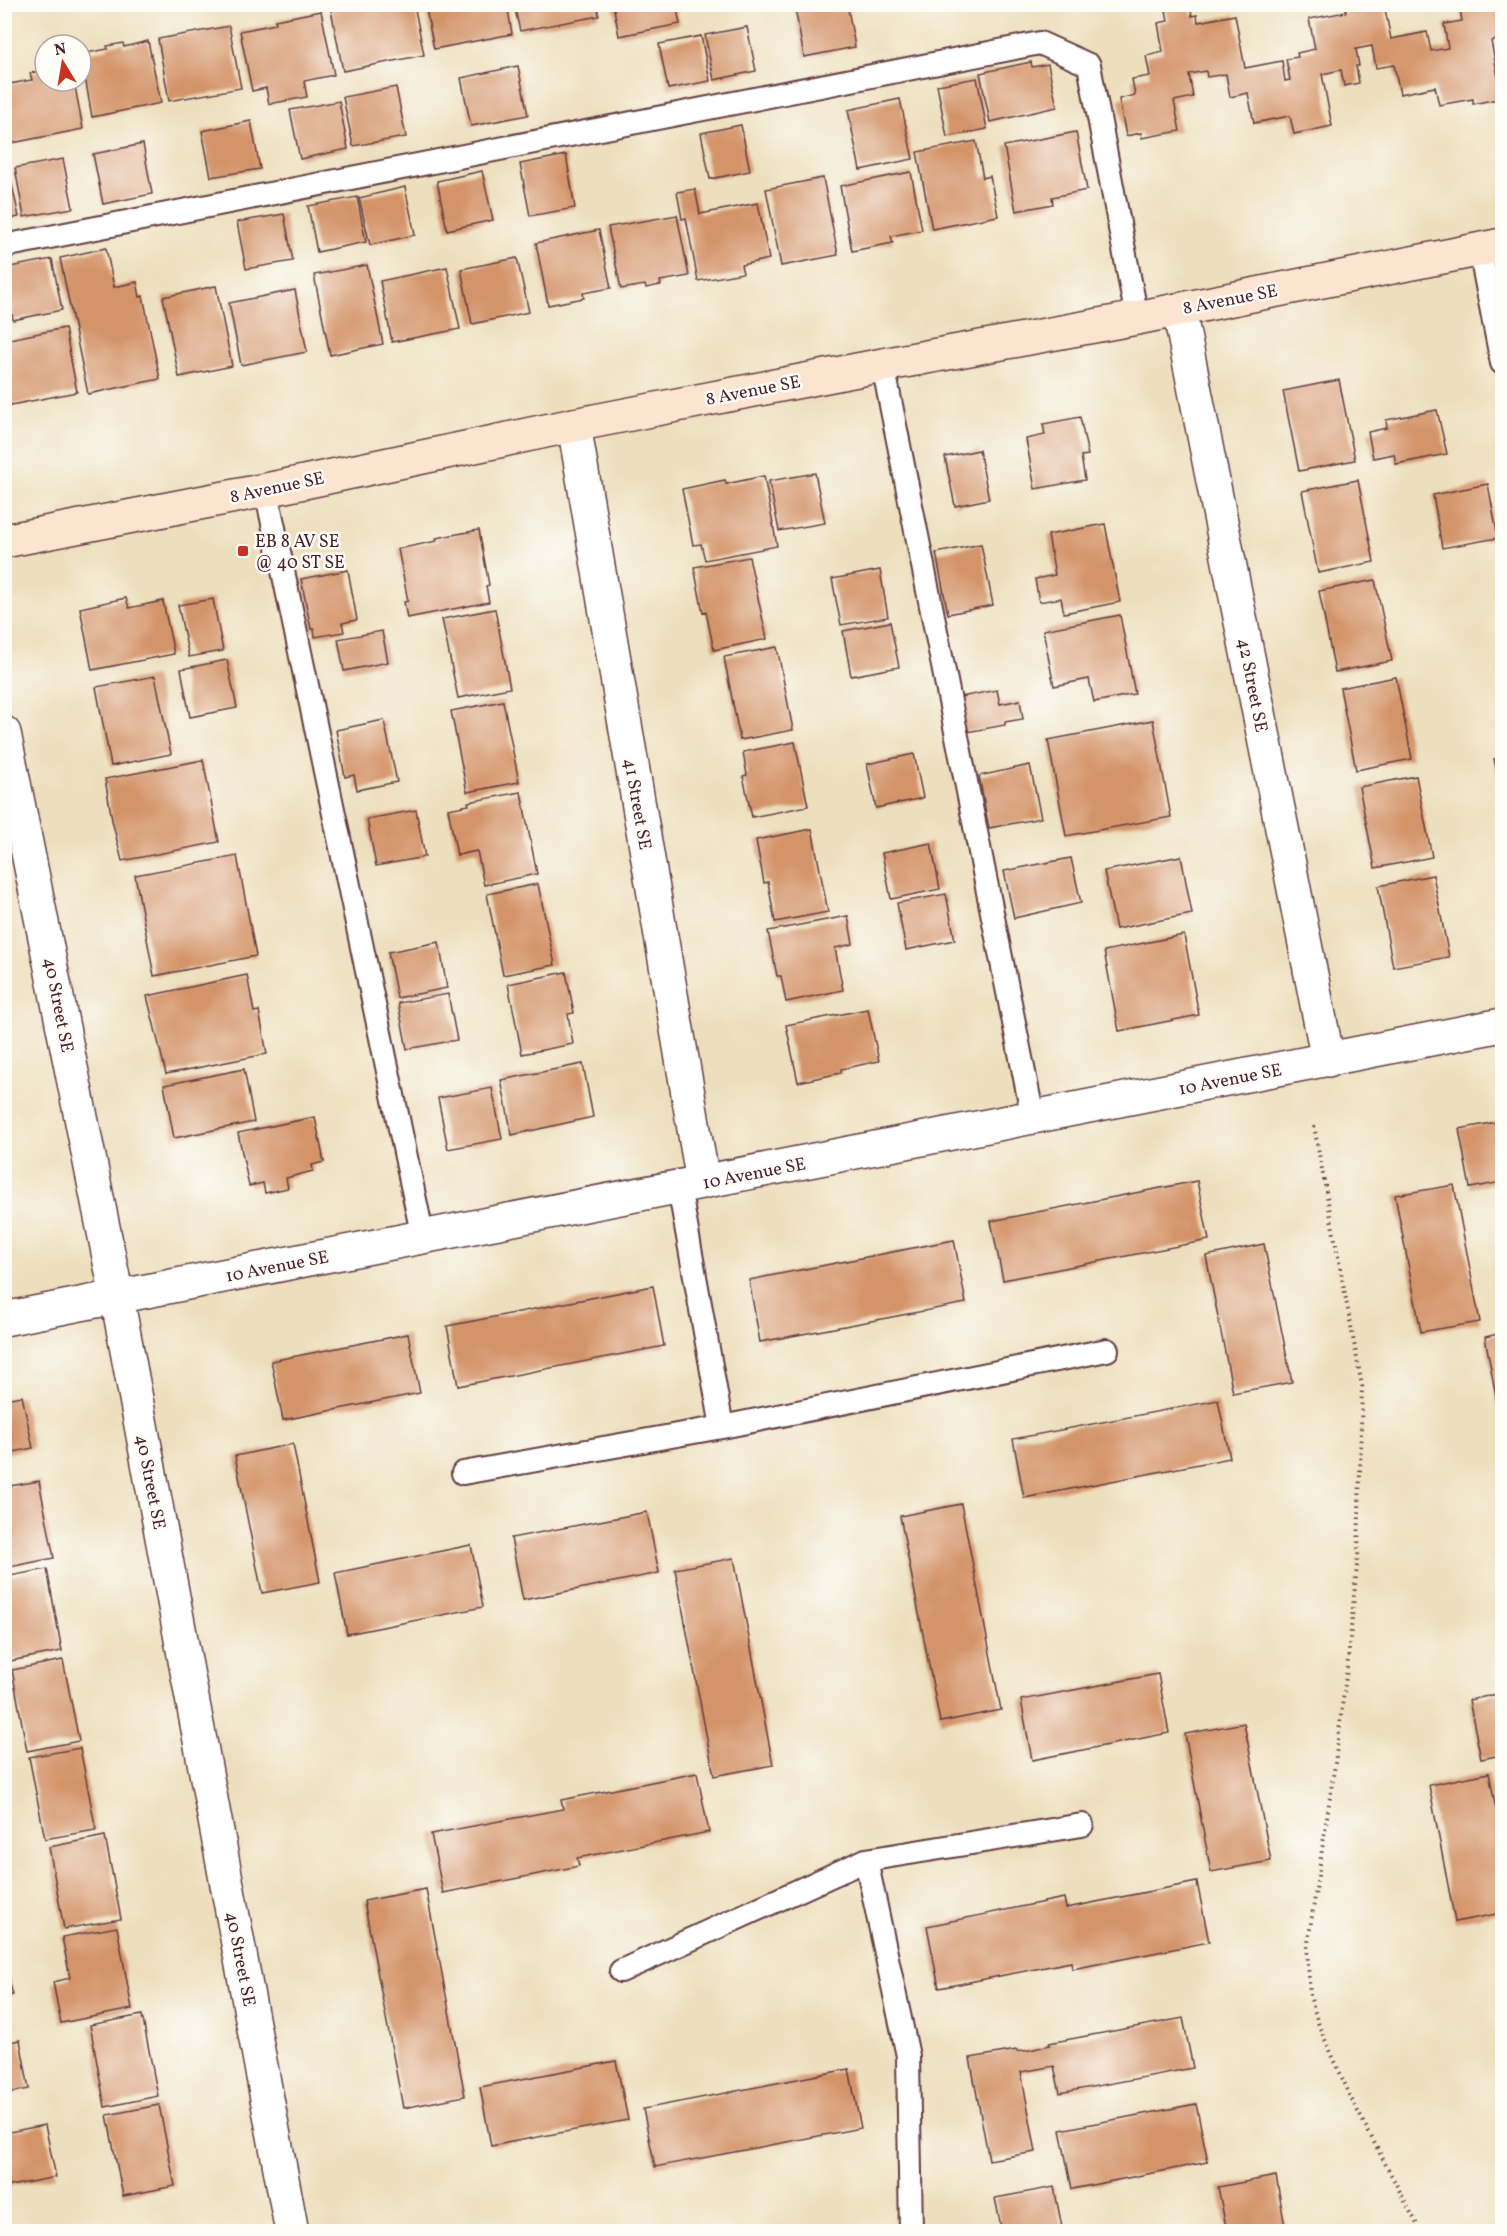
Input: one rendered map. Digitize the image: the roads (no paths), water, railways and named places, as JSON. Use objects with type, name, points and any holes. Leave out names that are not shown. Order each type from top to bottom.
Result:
[{"type":"street","name":"8 Avenue SE","points":[[4,541],[883,364],[1179,310],[1491,248]]},
{"type":"street","name":"42 Street SE","points":[[1179,310],[1328,1060]]},
{"type":"street","name":"41 Street SE","points":[[574,425],[691,1185]]},
{"type":"street","name":"40 Street SE","points":[[4,733],[117,1297],[292,2232]]},
{"type":"street","name":"10 Avenue SE","points":[[4,1320],[1503,1025]]},
{"type":"lane","points":[[4,246],[1040,43],[1089,66],[1137,318]]},
{"type":"lane","points":[[1491,248],[1503,363]]},
{"type":"lane","points":[[883,364],[1033,1118]]},
{"type":"lane","points":[[266,490],[423,1238]]},
{"type":"lane","points":[[691,1185],[722,1427]]},
{"type":"lane","points":[[463,1473],[722,1427],[1107,1350]]},
{"type":"lane","points":[[621,1971],[866,1860],[1082,1826]]},
{"type":"lane","points":[[866,1860],[908,2056],[911,2232]]},
{"type":"place","name":"EB 8 AV SE @ 40 ST SE","points":[[243,551]]}]
